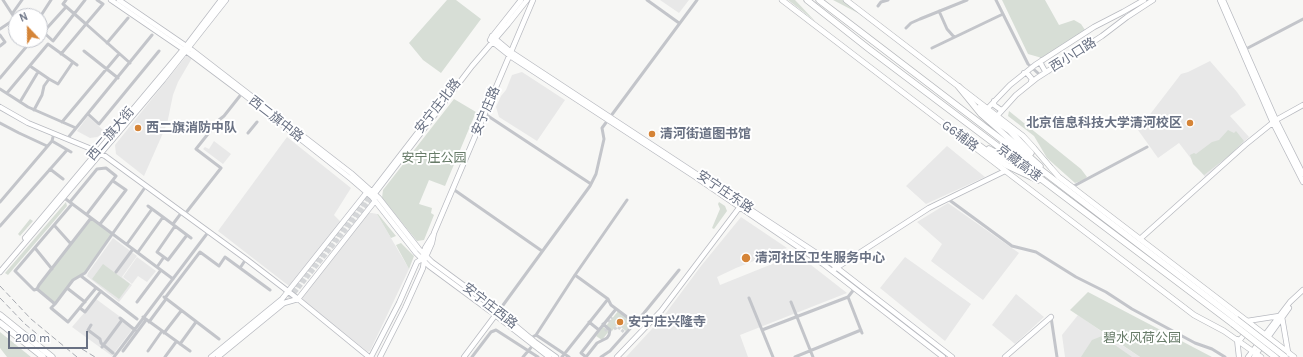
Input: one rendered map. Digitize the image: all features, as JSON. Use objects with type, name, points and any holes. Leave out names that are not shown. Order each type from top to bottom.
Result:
[{"type":"highway","name":"京藏高速","points":[[807,0],[1032,173],[1234,321]]},
{"type":"highway","name":"京藏高速","points":[[819,0],[1234,321]]},
{"type":"highway","points":[[958,87],[981,114],[1064,188]]},
{"type":"highway","points":[[955,132],[1032,173]]},
{"type":"highway","points":[[973,141],[1006,165],[1050,186]]},
{"type":"highway","points":[[0,315],[52,357]]},
{"type":"highway","points":[[1234,321],[1285,355]]},
{"type":"highway","points":[[1234,321],[1275,357]]},
{"type":"highway","points":[[0,323],[43,357]]},
{"type":"main road","name":"西二旗中路","points":[[111,0],[186,49]]},
{"type":"main road","name":"西二旗中路","points":[[119,0],[127,2],[372,195],[424,257],[429,266],[497,313]]},
{"type":"main road","name":"西二旗大街","points":[[186,49],[221,0]]},
{"type":"main road","name":"西二旗大街","points":[[0,267],[99,152],[226,0]]},
{"type":"main road","points":[[492,39],[521,0]]},
{"type":"main road","points":[[492,39],[508,24],[526,0]]},
{"type":"main road","name":"安宁庄路","points":[[380,357],[423,268],[424,257],[432,243],[434,233],[533,0]]},
{"type":"main road","name":"G6辅路","points":[[782,0],[1194,315],[1238,340],[1256,355]]},
{"type":"main road","points":[[846,0],[1027,140],[1055,173],[1072,187],[1266,336],[1285,355],[1294,357]]},
{"type":"main road","name":"西小口路","points":[[987,109],[1010,85],[1042,60],[1094,27],[1144,0]]},
{"type":"main road","name":"西小口路","points":[[997,116],[1016,95],[1031,82],[1102,36],[1153,0]]},
{"type":"main road","points":[[1220,0],[1244,50]]},
{"type":"main road","points":[[1223,0],[1274,122],[1303,182]]},
{"type":"main road","name":"安宁庄东路","points":[[492,39],[510,54],[827,260],[834,269],[855,288],[943,357]]},
{"type":"main road","name":"安宁庄北路","points":[[372,195],[492,39]]},
{"type":"main road","points":[[1042,60],[1041,64],[1045,71],[1048,70]]},
{"type":"main road","points":[[1024,73],[1027,73],[1032,80],[1031,82]]},
{"type":"main road","points":[[994,102],[994,105],[1000,110],[1003,109]]},
{"type":"main road","points":[[1140,239],[1246,145],[1274,122],[1303,105]]},
{"type":"main road","points":[[0,107],[28,123],[99,152],[209,231],[298,299],[370,357]]},
{"type":"main road","name":"安宁庄东路","points":[[609,118],[739,208],[834,269],[952,357]]},
{"type":"main road","points":[[1274,122],[1303,174]]},
{"type":"main road","name":"西二旗大街","points":[[0,272],[99,152]]},
{"type":"main road","points":[[834,269],[929,208],[1006,171]]},
{"type":"main road","points":[[211,357],[282,299],[287,291],[372,195]]},
{"type":"main road","points":[[218,357],[284,303],[298,299],[372,195]]},
{"type":"main road","points":[[617,357],[661,311],[739,208]]},
{"type":"main road","name":"安宁庄路","points":[[370,357],[399,303],[416,262],[424,257]]},
{"type":"main road","points":[[1248,357],[1256,355],[1266,336],[1303,291]]},
{"type":"main road","points":[[464,357],[497,313],[549,357]]},
{"type":"main road","name":"安宁庄西路","points":[[497,313],[531,338],[534,344],[556,357]]},
{"type":"main road","points":[[1239,357],[1238,340],[1249,323],[1281,316]]},
{"type":"main road","points":[[1281,316],[1285,355]]},
{"type":"main road","points":[[1005,357],[1051,317]]},
{"type":"street","points":[[66,0],[62,4],[130,63]]},
{"type":"street","points":[[48,37],[53,41],[85,0]]},
{"type":"street","points":[[61,54],[103,4],[97,0]]},
{"type":"street","points":[[647,0],[679,23]]},
{"type":"street","points":[[497,313],[591,184],[596,174],[604,140],[602,128],[697,0]]},
{"type":"street","points":[[878,6],[881,2],[888,0]]},
{"type":"street","points":[[906,28],[911,23],[967,0]]},
{"type":"street","points":[[996,0],[1028,64],[1040,76]]},
{"type":"street","points":[[48,27],[66,7]]},
{"type":"street","points":[[939,11],[947,29],[954,37]]},
{"type":"street","points":[[932,48],[1003,14]]},
{"type":"street","points":[[107,43],[128,18]]},
{"type":"street","points":[[1244,50],[1303,19]]},
{"type":"street","points":[[0,34],[5,42],[0,46]]},
{"type":"street","points":[[67,139],[152,35]]},
{"type":"street","points":[[7,93],[48,44],[77,65]]},
{"type":"street","points":[[0,78],[25,48]]},
{"type":"street","points":[[84,51],[118,78]]},
{"type":"street","points":[[88,114],[99,124],[159,51]]},
{"type":"street","points":[[62,122],[119,54]]},
{"type":"street","points":[[30,66],[58,84],[73,62]]},
{"type":"street","points":[[20,102],[38,72]]},
{"type":"street","points":[[34,110],[42,95],[44,86],[49,79]]},
{"type":"street","points":[[0,88],[34,110],[76,128]]},
{"type":"street","points":[[187,235],[168,260],[157,252],[174,225],[221,168],[196,149],[243,92]]},
{"type":"street","points":[[485,114],[591,184]]},
{"type":"street","points":[[248,133],[257,122]]},
{"type":"street","points":[[0,123],[19,134],[47,146]]},
{"type":"street","points":[[0,202],[52,141],[54,134]]},
{"type":"street","points":[[52,141],[71,152]]},
{"type":"street","points":[[1072,187],[1101,173],[1147,147]]},
{"type":"street","points":[[0,226],[67,150]]},
{"type":"street","points":[[54,304],[37,289],[34,290],[15,271],[54,225],[97,169],[106,168],[116,176],[87,214]]},
{"type":"street","points":[[50,169],[62,179]]},
{"type":"street","points":[[100,224],[126,190],[113,181]]},
{"type":"street","points":[[96,288],[68,322],[51,308],[73,280],[85,273],[146,186]]},
{"type":"street","points":[[453,189],[542,251]]},
{"type":"street","points":[[63,197],[173,279]]},
{"type":"street","points":[[948,198],[1012,246],[1036,252],[1076,277],[1106,292],[1132,309],[1195,343],[1212,349],[1225,357]]},
{"type":"street","points":[[531,338],[536,335],[575,275],[628,200]]},
{"type":"street","points":[[148,206],[191,238]]},
{"type":"street","points":[[127,244],[152,209]]},
{"type":"street","points":[[138,252],[163,217]]},
{"type":"street","points":[[37,289],[92,218]]},
{"type":"street","points":[[54,225],[71,244]]},
{"type":"street","points":[[123,351],[146,320],[161,295],[209,231]]},
{"type":"street","points":[[35,248],[52,269]]},
{"type":"street","points":[[116,272],[133,249]]},
{"type":"street","points":[[92,325],[88,330],[100,339],[103,346],[114,355],[134,330],[166,299],[200,252],[219,266],[226,257],[270,290]]},
{"type":"street","points":[[157,267],[164,257]]},
{"type":"street","points":[[240,268],[246,259]]},
{"type":"street","points":[[138,302],[161,270]]},
{"type":"street","points":[[601,357],[610,351],[679,270]]},
{"type":"street","points":[[575,275],[608,299],[611,305],[635,323]]},
{"type":"street","points":[[81,276],[137,319]]},
{"type":"street","points":[[67,288],[85,302]]},
{"type":"street","points":[[762,330],[848,297],[855,288]]},
{"type":"street","points":[[80,308],[85,312],[101,291]]},
{"type":"street","points":[[161,295],[219,339]]},
{"type":"street","points":[[795,357],[862,331],[848,297]]},
{"type":"street","points":[[749,298],[773,357]]},
{"type":"street","points":[[563,355],[608,299]]},
{"type":"street","points":[[791,302],[813,357]]},
{"type":"street","points":[[612,317],[617,309]]},
{"type":"street","points":[[603,324],[610,330],[610,335],[597,344],[586,357],[581,353],[603,324],[617,309]]},
{"type":"street","points":[[148,351],[181,311]]},
{"type":"street","points":[[1051,317],[1057,357]]},
{"type":"street","points":[[103,346],[121,319],[134,330]]},
{"type":"street","points":[[146,320],[190,351]]},
{"type":"street","points":[[180,344],[196,322]]},
{"type":"street","points":[[589,322],[599,330]]},
{"type":"street","points":[[472,357],[491,332],[496,330],[538,357]]},
{"type":"street","points":[[536,335],[563,355],[569,357]]},
{"type":"street","points":[[595,335],[602,341]]},
{"type":"street","points":[[165,357],[176,342]]},
{"type":"street","points":[[523,357],[534,344]]},
{"type":"street","points":[[584,349],[589,353]]},
{"type":"shaded area","points":[[660,0],[689,0],[679,13]]},
{"type":"shaded area","points":[[187,55],[192,58],[178,82],[173,95],[167,124],[144,176],[116,154],[115,145]]},
{"type":"shaded area","name":"北京信息科技大学清河校区","points":[[1210,61],[1237,92],[1246,105],[1230,116],[1249,137],[1205,177],[1179,143],[1158,158],[1138,130],[1181,74]]},
{"type":"shaded area","points":[[522,72],[565,100],[537,141],[499,117],[496,107],[501,96],[506,90],[512,75]]},
{"type":"shaded area","points":[[88,116],[105,132],[103,134],[90,138],[77,131]]},
{"type":"shaded area","points":[[287,137],[351,188],[334,215],[341,222],[289,286],[218,231]]},
{"type":"shaded area","points":[[214,141],[231,154],[223,164],[203,149],[205,147],[209,149]]},
{"type":"shaded area","points":[[947,146],[985,177],[926,204],[906,186]]},
{"type":"shaded area","points":[[948,203],[1019,253],[983,300],[931,261],[942,244],[917,222]]},
{"type":"shaded area","points":[[368,213],[377,214],[409,269],[370,351],[368,352],[300,298]]},
{"type":"shaded area","points":[[741,217],[787,248],[717,277],[720,285],[797,254],[847,293],[740,335],[748,357],[626,357],[663,317],[701,266]]},
{"type":"shaded area","points":[[113,238],[137,256],[122,277],[132,285],[119,302],[87,276]]},
{"type":"shaded area","points":[[137,257],[156,271],[147,282],[138,276],[132,284],[123,277]]},
{"type":"shaded area","points":[[905,257],[971,304],[945,341],[880,288]]},
{"type":"shaded area","points":[[1016,294],[1044,317],[1015,344],[992,325]]},
{"type":"shaded area","points":[[96,299],[134,327],[112,356],[72,327]]},
{"type":"shaded area","points":[[1078,315],[1140,357],[1065,357],[1062,335]]},
{"type":"green space","points":[[447,0],[456,0],[481,19],[441,73],[423,60],[409,43]]},
{"type":"green space","points":[[788,0],[795,0],[815,21]]},
{"type":"green space","points":[[833,0],[844,0],[859,11],[858,13]]},
{"type":"green space","points":[[1002,0],[1045,0],[1059,25],[1074,20],[1081,24],[1085,30],[1042,58],[1028,54]]},
{"type":"green space","name":"安宁庄公园","points":[[454,99],[476,112],[445,186],[429,180],[419,204],[432,208],[431,213],[434,215],[424,240],[417,241],[382,198],[383,190]]},
{"type":"green space","points":[[1009,111],[1081,169],[1087,177],[1084,180],[1075,183],[1047,158],[1034,136],[1008,116]]},
{"type":"green space","points":[[1228,130],[1234,133],[1236,131],[1244,141],[1230,155],[1204,175],[1193,164],[1190,155],[1194,153],[1196,154],[1212,142],[1219,140]]},
{"type":"green space","points":[[66,202],[67,206],[8,275],[5,273]]},
{"type":"green space","points":[[719,202],[725,206],[727,211],[714,229],[712,228],[720,209],[718,204]]},
{"type":"green space","points":[[378,214],[396,236],[391,238]]},
{"type":"green space","points":[[91,218],[113,234],[85,273],[73,280],[55,304],[37,289]]},
{"type":"green space","points":[[30,219],[33,221],[20,236],[18,234]]},
{"type":"green space","points":[[401,243],[414,256],[409,269],[396,245]]},
{"type":"green space","points":[[103,264],[130,284],[119,299],[92,279]]},
{"type":"green space","name":"碧水风荷公园","points":[[1088,292],[1212,357],[1140,357],[1070,310]]},
{"type":"green space","points":[[619,310],[634,322],[626,331],[618,325],[612,331],[606,326]]},
{"type":"green space","points":[[603,327],[605,330],[606,328],[609,331],[602,340],[596,336]]},
{"type":"green space","points":[[0,332],[31,357],[7,357],[0,348]]},
{"type":"green space","points":[[1102,336],[1132,357],[1081,357],[1092,340]]},
{"type":"tunnel","points":[[282,300],[287,297],[370,194]]},
{"type":"tunnel","points":[[286,303],[372,197]]},
{"type":"tunnel","points":[[608,322],[612,317]]},
{"type":"tunnel","points":[[614,329],[618,327],[624,332]]},
{"type":"railway","points":[[0,286],[31,319],[77,357]]},
{"type":"railway","points":[[0,298],[25,324],[42,338]]},
{"type":"railway","points":[[82,349],[95,357]]},
{"type":"place","name":"北京信息科技大学清河校区","points":[[1190,123]]},
{"type":"place","name":"西二旗消防中队","points":[[138,128]]},
{"type":"place","name":"清河街道图书馆","points":[[652,134]]},
{"type":"place","name":"清河社区卫生服务中心","points":[[746,258]]},
{"type":"place","name":"安宁庄兴隆寺","points":[[620,322]]}]
